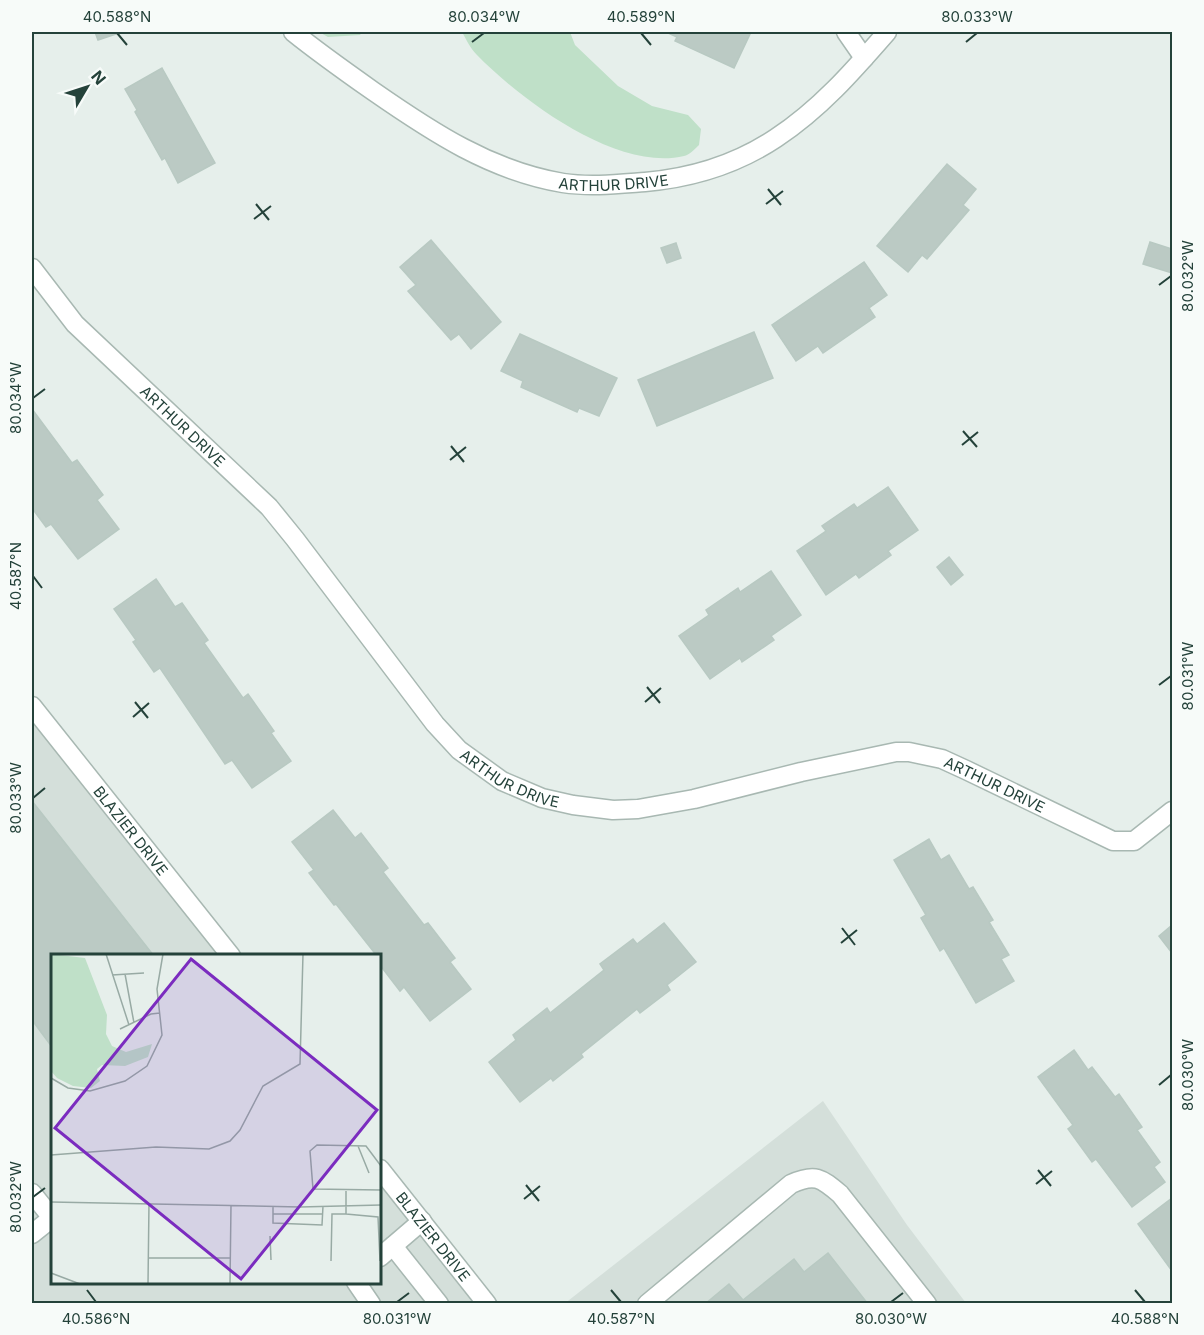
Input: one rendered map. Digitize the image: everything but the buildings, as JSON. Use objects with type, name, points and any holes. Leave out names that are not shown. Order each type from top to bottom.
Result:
[{"type":"street","name":"ARTHUR DRIVE","points":[[293,32],[326,58],[426,128],[447,140],[486,160],[517,171],[564,183],[588,185],[682,177],[723,166],[741,158],[775,139],[819,106],[887,32]]},
{"type":"street","points":[[846,32],[864,58]]},
{"type":"street","name":"ARTHUR DRIVE","points":[[32,268],[75,324],[269,507],[423,710],[450,742],[483,769],[517,789],[573,805],[613,810],[638,809],[694,799],[870,757],[909,752],[942,759],[1113,842],[1134,841],[1173,812]]},
{"type":"street","name":"BLAZIER DRIVE","points":[[32,706],[229,954]]},
{"type":"street","name":"BLAZIER DRIVE","points":[[381,1170],[487,1304]]},
{"type":"street","points":[[647,1304],[649,1299],[791,1184],[804,1178],[816,1178],[827,1183],[840,1194],[927,1304]]},
{"type":"street","points":[[32,1193],[51,1217]]},
{"type":"street","points":[[32,1234],[51,1219]]},
{"type":"street","points":[[422,1221],[386,1252],[439,1304]]},
{"type":"street","points":[[357,1284],[371,1304]]},
{"type":"shaded area","points":[[32,706],[230,954],[51,954],[51,1284],[381,1284],[381,1170],[487,1303],[32,1303]]},
{"type":"shaded area","points":[[823,1101],[907,1225],[966,1303],[564,1304]]},
{"type":"green space","points":[[319,32],[362,32],[360,35],[328,37]]},
{"type":"green space","points":[[462,32],[570,32],[575,45],[618,86],[652,106],[688,115],[701,129],[699,145],[686,155],[658,158],[630,153],[601,143],[544,111],[518,92],[477,55]]}]
